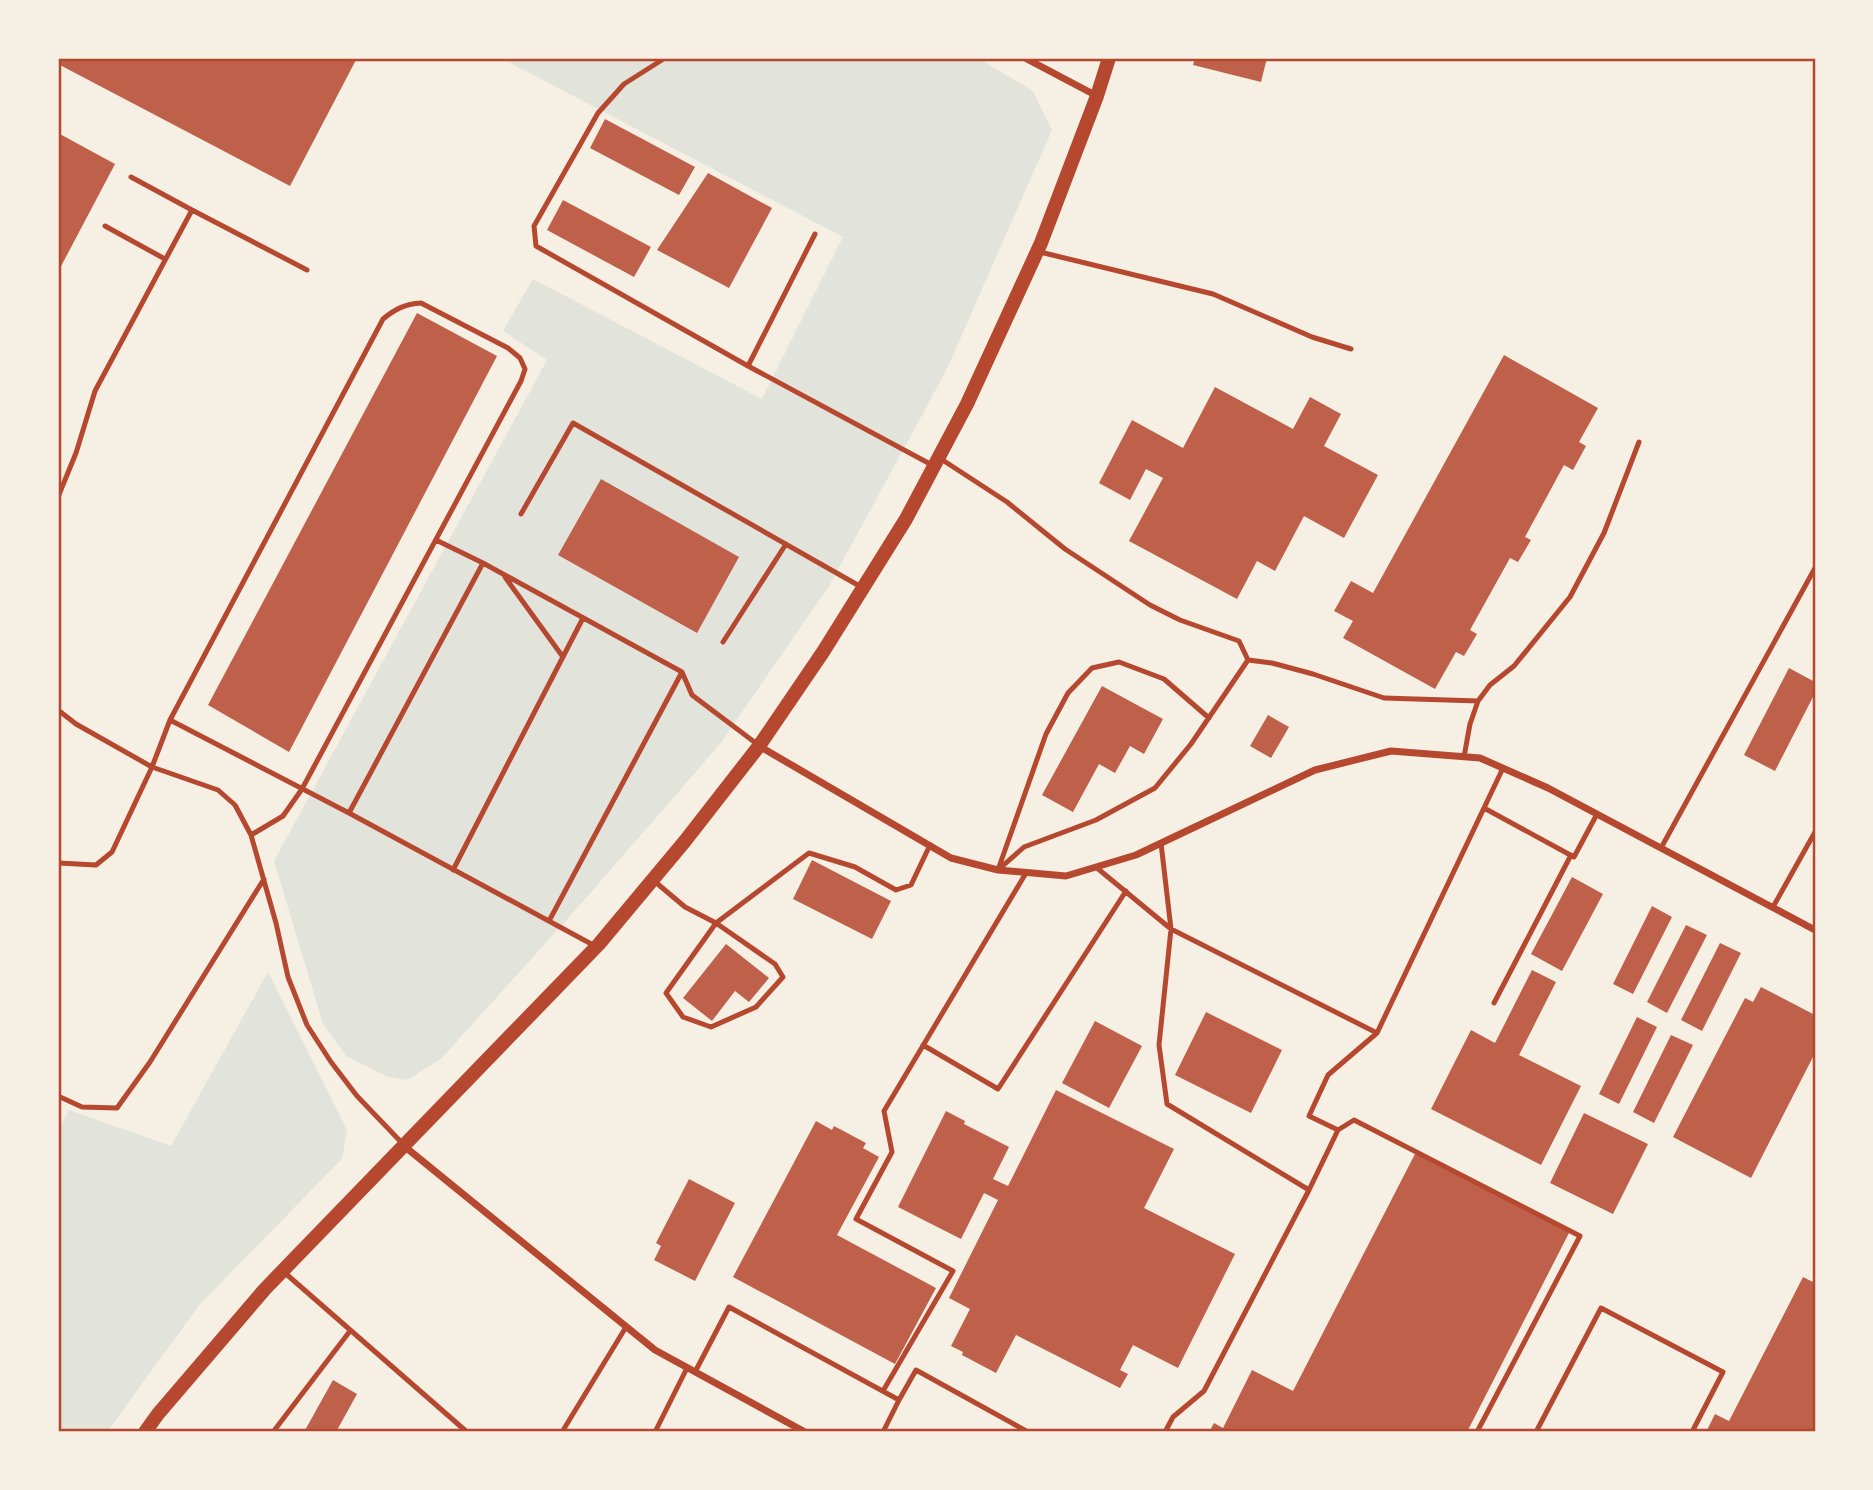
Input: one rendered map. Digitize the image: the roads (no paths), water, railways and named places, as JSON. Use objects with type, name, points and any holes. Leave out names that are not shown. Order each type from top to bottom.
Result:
[{"type":"main road","points":[[145,1432],[265,1289],[596,947],[760,746],[823,652],[905,519],[967,404],[1037,251],[1109,58]]},
{"type":"street","points":[[1026,58],[1097,96]]},
{"type":"street","points":[[760,746],[951,858],[998,870],[1066,876],[1136,855],[1315,770],[1391,751],[1480,758],[1548,788],[1815,930]]},
{"type":"street","points":[[404,1146],[655,1350],[805,1432]]},
{"type":"lane","points":[[665,58],[624,84],[598,113],[534,226],[536,246],[748,366],[936,462],[1007,502],[1065,549],[1150,605],[1180,620],[1239,641],[1248,660]]},
{"type":"lane","points":[[131,177],[307,270]]},
{"type":"lane","points":[[58,497],[76,453],[95,391],[192,210]]},
{"type":"lane","points":[[105,226],[166,259]]},
{"type":"lane","points":[[748,366],[815,234]]},
{"type":"lane","points":[[1037,251],[1213,294],[1312,337],[1351,349]]},
{"type":"lane","points":[[58,863],[96,864],[112,852],[152,767],[170,720],[383,319],[394,310],[421,303],[508,348],[520,358],[525,369],[302,789],[284,816],[251,835]]},
{"type":"lane","points":[[521,514],[573,423],[863,588]]},
{"type":"lane","points":[[1464,757],[1470,724],[1478,701],[1490,685],[1514,666],[1570,597],[1604,533],[1639,442]]},
{"type":"lane","points":[[436,540],[504,574],[682,672],[692,695],[760,746]]},
{"type":"lane","points":[[723,642],[786,544]]},
{"type":"lane","points":[[349,813],[483,563]]},
{"type":"lane","points":[[1661,848],[1815,568]]},
{"type":"lane","points":[[504,574],[563,657]]},
{"type":"lane","points":[[453,870],[583,618]]},
{"type":"lane","points":[[1248,660],[1272,663],[1313,674],[1384,698],[1478,701]]},
{"type":"lane","points":[[998,870],[1024,847],[1096,820],[1155,788],[1191,744],[1248,660]]},
{"type":"lane","points":[[998,870],[1046,734],[1068,693],[1093,668],[1119,662],[1164,679],[1209,718]]},
{"type":"lane","points":[[549,921],[682,672]]},
{"type":"lane","points":[[58,710],[76,724],[152,767],[218,790],[235,805],[251,835],[288,977],[307,1025],[357,1096],[404,1146]]},
{"type":"lane","points":[[170,720],[349,813],[596,947]]},
{"type":"lane","points":[[1338,1130],[1308,1116],[1328,1075],[1377,1033],[1503,768]]},
{"type":"lane","points":[[1484,808],[1574,857],[1597,814]]},
{"type":"lane","points":[[1773,907],[1815,832]]},
{"type":"lane","points":[[1161,843],[1171,929],[1159,1045],[1167,1104],[1309,1190]]},
{"type":"lane","points":[[653,880],[685,907],[716,923],[775,964],[783,977],[756,1007],[711,1027],[683,1017],[666,993],[716,923],[809,853],[855,867],[896,890],[911,885],[930,845]]},
{"type":"lane","points":[[1494,1003],[1571,855]]},
{"type":"lane","points":[[1097,868],[1171,929],[1377,1033]]},
{"type":"lane","points":[[883,1391],[953,1270],[856,1219],[892,1152],[884,1111],[1026,873]]},
{"type":"lane","points":[[58,1096],[82,1107],[117,1108],[150,1062],[264,879]]},
{"type":"lane","points":[[923,1045],[998,1089],[1125,891]]},
{"type":"lane","points":[[1165,1432],[1173,1417],[1204,1391],[1338,1130],[1354,1120],[1580,1236],[1477,1432]]},
{"type":"lane","points":[[282,1271],[467,1432]]},
{"type":"lane","points":[[695,1373],[729,1307],[899,1400]]},
{"type":"lane","points":[[1539,1431],[1601,1308],[1723,1372],[1692,1432]]},
{"type":"lane","points":[[562,1432],[626,1327]]},
{"type":"lane","points":[[274,1432],[350,1331]]},
{"type":"lane","points":[[655,1432],[687,1368]]},
{"type":"lane","points":[[883,1432],[916,1370],[1028,1432]]}]
